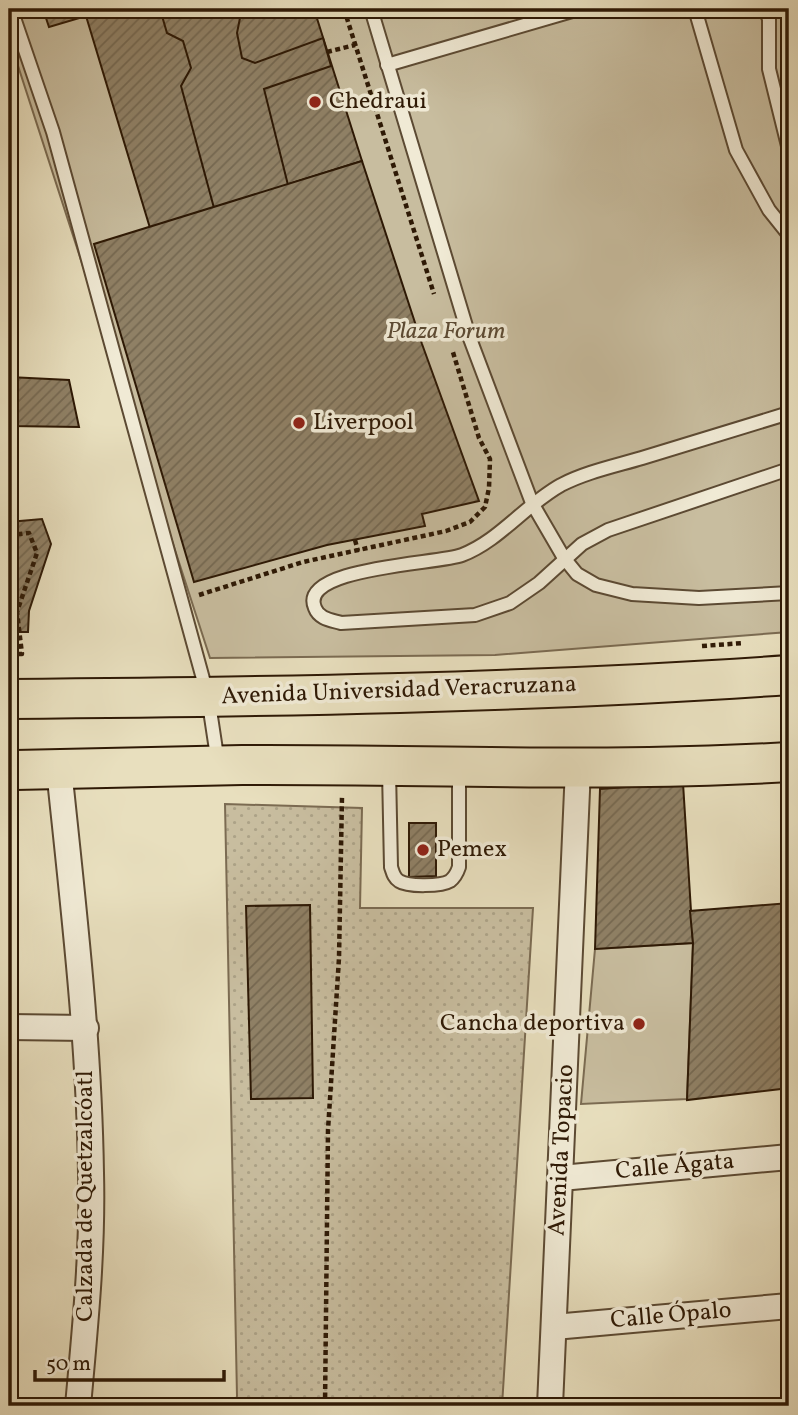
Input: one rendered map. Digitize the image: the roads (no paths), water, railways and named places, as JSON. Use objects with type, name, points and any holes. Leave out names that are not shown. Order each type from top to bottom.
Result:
[{"type":"main road","name":"Avenida Universidad Veracruzana","points":[[9,699],[503,690],[789,675]]},
{"type":"main road","points":[[9,770],[219,766],[578,768],[789,762]]},
{"type":"street","name":"Avenida Topacio","points":[[550,1406],[578,768]]},
{"type":"street","name":"Calzada de Quetzalcóatl","points":[[59,769],[86,1028],[91,1173],[91,1243],[78,1406]]},
{"type":"street","points":[[9,1027],[86,1028]]},
{"type":"street","name":"Calle Ágata","points":[[561,1178],[789,1157]]},
{"type":"street","name":"Calle Ópalo","points":[[554,1327],[789,1306]]},
{"type":"lane","points":[[11,9],[53,132],[208,697],[219,766]]},
{"type":"lane","points":[[371,9],[469,336],[532,503],[564,558],[577,574],[596,585],[632,594],[699,598],[789,593]]},
{"type":"lane","points":[[387,65],[579,9]]},
{"type":"lane","points":[[695,9],[736,150],[769,210],[789,235]]},
{"type":"lane","points":[[765,9],[769,19],[769,69],[789,150]]},
{"type":"lane","points":[[789,413],[601,470],[564,484],[532,503],[486,544],[461,556],[346,575],[324,584],[317,590],[313,600],[315,610],[325,619],[341,623],[475,615],[510,603],[539,583],[582,544],[608,530],[789,469]]},
{"type":"lane","points":[[389,767],[391,867],[394,876],[407,884],[442,884],[452,880],[457,874],[459,767]]},
{"type":"place","name":"Chedraui","points":[[315,102]]},
{"type":"place","name":"Liverpool","points":[[299,423]]},
{"type":"place","name":"Pemex","points":[[423,850]]},
{"type":"place","name":"Cancha deportiva","points":[[639,1024]]},
{"type":"park label","name":"Plaza Forum","points":[[446,332]]}]
